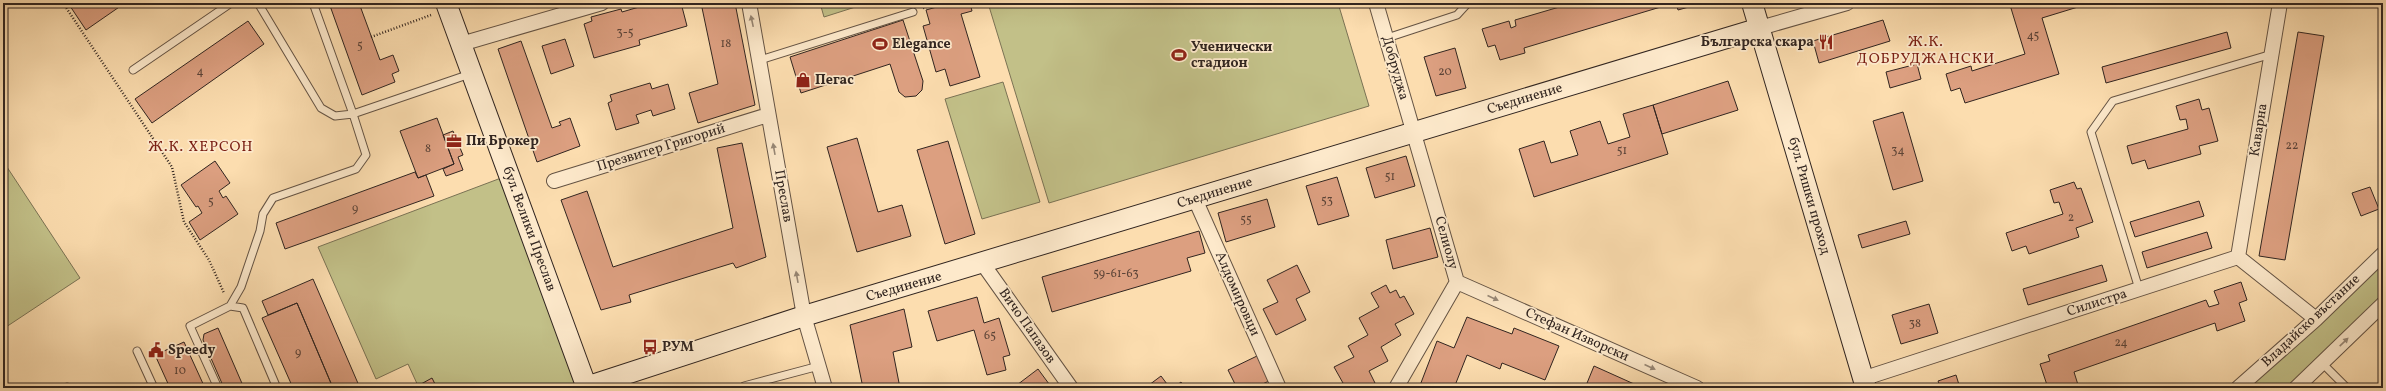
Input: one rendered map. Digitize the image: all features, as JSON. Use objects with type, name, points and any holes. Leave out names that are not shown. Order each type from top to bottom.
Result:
[{"type":"street","points":[[461,44],[602,3]]},
{"type":"street","name":"Преслав","points":[[749,3],[804,316],[825,388]]},
{"type":"street","name":"Добруджа","points":[[1376,3],[1414,133]]},
{"type":"street","name":"бул. Ришки проход","points":[[1752,3],[1864,384]]},
{"type":"street","name":"Съединение","points":[[586,388],[804,316],[983,264],[1760,28],[1848,3]]},
{"type":"street","name":"Каварна","points":[[2238,257],[2280,3]]},
{"type":"street","name":"бул. Велики Преслав","points":[[447,6],[586,388]]},
{"type":"street","name":"Презвитер Григорий","points":[[554,181],[768,115]]},
{"type":"street","name":"Селиолу","points":[[1396,388],[1457,282],[1414,133]]},
{"type":"street","name":"Алдомировци","points":[[1196,199],[1279,388]]},
{"type":"street","name":"Владайско въстание","points":[[2238,388],[2316,319],[2383,254]]},
{"type":"street","points":[[2238,257],[2316,319]]},
{"type":"street","name":"Силистра","points":[[1864,384],[2139,289],[2238,257]]},
{"type":"street","name":"Вичо Папазов","points":[[983,264],[1071,388]]},
{"type":"street","name":"Стефан Изворски","points":[[1457,282],[1697,388]]},
{"type":"street","points":[[2296,388],[2383,304]]},
{"type":"lane","points":[[133,70],[231,3]]},
{"type":"lane","points":[[258,3],[321,108],[335,116],[353,114],[472,73]]},
{"type":"lane","points":[[218,388],[190,326],[230,306],[241,287],[260,231],[263,214],[273,198],[356,169],[366,155],[353,114],[313,3]]},
{"type":"lane","points":[[1387,38],[1457,15],[1468,3]]},
{"type":"lane","points":[[760,60],[913,12]]},
{"type":"lane","points":[[2139,289],[2091,132],[2113,101],[2272,54]]},
{"type":"lane","points":[[230,306],[243,308],[277,388]]},
{"type":"lane","points":[[137,351],[154,388]]},
{"type":"lane","points":[[2322,363],[2347,388]]},
{"type":"lane","points":[[744,386],[819,366]]},
{"type":"path","points":[[63,3],[172,166],[184,222],[209,260],[230,306]]},
{"type":"path","points":[[913,12],[939,3]]},
{"type":"path","points":[[371,37],[447,6]]},
{"type":"shaded area","points":[[820,3],[868,3],[824,17]]},
{"type":"shaded area","name":"Ученически стадион","points":[[988,3],[1338,3],[1369,106],[1049,203]]},
{"type":"shaded area","points":[[1003,82],[1040,202],[982,219],[945,99]]},
{"type":"shaded area","points":[[3,161],[80,278],[3,329]]},
{"type":"shaded area","points":[[509,175],[583,388],[419,388],[408,364],[376,379],[318,247]]},
{"type":"shaded area","points":[[2383,254],[2383,304],[2296,388],[2238,388]]},
{"type":"building","points":[[74,3],[125,3],[86,30],[70,6]]},
{"type":"building","points":[[329,3],[359,3],[380,60],[393,55],[399,71],[392,74],[395,82],[362,95]]},
{"type":"building","points":[[638,3],[681,3],[687,26],[639,40],[640,45],[594,58],[584,24],[592,21],[591,17],[621,9],[622,12],[639,7]]},
{"type":"building","points":[[701,3],[735,3],[755,105],[698,123],[689,93],[718,84]]},
{"type":"building","points":[[951,3],[970,3],[972,11],[961,14],[980,77],[950,86],[945,69],[936,72],[923,26],[930,24],[926,10]]},
{"type":"building","points":[[1573,3],[1674,3],[1524,48],[1525,53],[1500,60],[1495,45],[1488,47],[1482,29],[1509,21],[1511,28],[1516,26],[1515,20]]},
{"type":"building","points":[[1676,3],[1703,3],[1678,10]]},
{"type":"building","points":[[2017,3],[2091,3],[2042,18],[2059,74],[1965,103],[1960,88],[1951,91],[1946,74],[1971,66],[1972,71],[2025,54],[2010,5]]},
{"type":"building","points":[[903,20],[923,81],[922,90],[916,96],[905,97],[899,92],[890,64],[801,93],[790,57]]},
{"type":"building","points":[[1883,20],[1890,41],[1819,63],[1813,41]]},
{"type":"building","points":[[248,21],[264,44],[152,123],[135,99]]},
{"type":"building","points":[[2227,32],[2231,48],[2106,83],[2102,67]]},
{"type":"building","points":[[2298,32],[2324,36],[2285,260],[2259,256]]},
{"type":"building","points":[[565,39],[574,66],[551,74],[542,46]]},
{"type":"building","points":[[521,41],[552,128],[561,125],[559,122],[570,118],[580,146],[537,162],[498,49]]},
{"type":"building","points":[[1455,48],[1466,88],[1436,96],[1424,57]]},
{"type":"building","points":[[1917,64],[1921,79],[1890,88],[1886,72]]},
{"type":"building","points":[[1728,81],[1738,110],[1662,134],[1653,105]]},
{"type":"building","points":[[650,83],[652,89],[668,84],[675,109],[653,116],[651,110],[636,115],[639,123],[616,130],[608,103],[612,101],[610,95]]},
{"type":"building","points":[[2199,99],[2202,110],[2209,108],[2218,141],[2199,146],[2201,154],[2148,169],[2145,160],[2132,164],[2127,146],[2188,129],[2186,119],[2180,120],[2176,106]]},
{"type":"building","points":[[1653,105],[1668,154],[1534,197],[1519,149],[1544,141],[1551,163],[1578,155],[1570,131],[1600,121],[1608,144],[1630,137],[1623,114]]},
{"type":"building","points":[[1903,112],[1923,181],[1893,190],[1873,121]]},
{"type":"building","points":[[437,118],[454,164],[418,178],[400,131]]},
{"type":"building","points":[[453,131],[463,155],[458,157],[463,170],[446,176],[443,169],[454,164],[443,135]]},
{"type":"building","points":[[857,138],[878,212],[902,205],[911,236],[857,252],[827,147]]},
{"type":"building","points":[[948,141],[975,234],[945,244],[917,150]]},
{"type":"building","points":[[742,143],[766,257],[736,268],[733,263],[629,295],[631,302],[601,310],[561,200],[587,191],[613,267],[733,228],[717,148]]},
{"type":"building","points":[[1406,156],[1415,186],[1375,198],[1366,168]]},
{"type":"building","points":[[215,161],[230,183],[219,191],[223,198],[226,196],[238,214],[200,240],[189,222],[202,213],[181,185]]},
{"type":"building","points":[[415,172],[418,178],[426,175],[434,196],[285,249],[276,223]]},
{"type":"building","points":[[1337,177],[1349,216],[1318,225],[1306,186]]},
{"type":"building","points":[[2074,182],[2077,189],[2081,188],[2093,222],[2076,228],[2079,237],[2029,254],[2026,246],[2012,251],[2006,233],[2063,214],[2059,202],[2054,203],[2050,190]]},
{"type":"building","points":[[2370,187],[2379,209],[2361,216],[2352,193]]},
{"type":"building","points":[[1267,199],[1275,227],[1226,242],[1218,213]]},
{"type":"building","points":[[2199,201],[2204,216],[2135,237],[2130,222]]},
{"type":"building","points":[[1906,221],[1910,234],[1862,248],[1858,235]]},
{"type":"building","points":[[1430,228],[1438,257],[1393,269],[1386,240]]},
{"type":"building","points":[[1199,231],[1205,253],[1187,258],[1191,271],[1052,312],[1042,277]]},
{"type":"building","points":[[2207,232],[2212,248],[2147,268],[2142,252]]},
{"type":"building","points":[[1297,265],[1310,292],[1296,299],[1306,320],[1276,335],[1263,309],[1278,302],[1267,280]]},
{"type":"building","points":[[2102,265],[2107,281],[2028,305],[2023,289]]},
{"type":"building","points":[[313,279],[360,388],[333,388],[297,303],[268,315],[262,301]]},
{"type":"building","points":[[2241,282],[2247,300],[2239,303],[2245,321],[2217,331],[2215,323],[2074,372],[2079,388],[2048,388],[2040,364],[2050,361],[2048,355],[2206,300],[2209,307],[2219,304],[2214,291]]},
{"type":"building","points":[[1386,285],[1390,293],[1396,290],[1400,298],[1404,296],[1414,314],[1395,324],[1401,335],[1381,347],[1388,361],[1369,371],[1375,383],[1366,388],[1334,388],[1343,383],[1334,367],[1354,357],[1348,346],[1368,335],[1359,318],[1379,307],[1371,293]]},
{"type":"building","points":[[977,297],[984,323],[999,318],[1010,355],[1003,357],[1006,370],[987,375],[974,330],[937,341],[928,311]]},
{"type":"building","points":[[297,303],[333,388],[293,388],[262,318]]},
{"type":"building","points":[[1929,304],[1938,333],[1901,344],[1892,315]]},
{"type":"building","points":[[904,309],[912,347],[893,352],[900,388],[863,388],[850,325]]},
{"type":"building","points":[[1467,317],[1512,334],[1514,328],[1559,346],[1545,380],[1502,363],[1500,369],[1467,355],[1454,388],[1419,388],[1437,341],[1454,348]]},
{"type":"building","points":[[218,328],[244,388],[224,388],[203,340],[204,334]]},
{"type":"building","points":[[184,342],[205,388],[170,388],[155,355]]},
{"type":"building","points":[[1257,356],[1269,381],[1254,388],[1237,388],[1228,370]]},
{"type":"building","points":[[1594,366],[1643,388],[1585,388]]},
{"type":"building","points":[[1038,369],[1052,388],[1013,388]]},
{"type":"building","points":[[1956,375],[1960,388],[1941,388],[1938,381]]},
{"type":"building","points":[[1161,376],[1170,388],[1145,388]]},
{"type":"building","points":[[432,378],[437,388],[423,388],[421,384]]},
{"type":"building","points":[[1181,382],[1185,388],[1173,388]]},
{"type":"place","name":"Българска скара","points":[[1826,42]]},
{"type":"place","name":"Elegance","points":[[880,44]]},
{"type":"place","name":"Ученически стадион","points":[[1179,55]]},
{"type":"place","name":"Пегас","points":[[803,80]]},
{"type":"place","name":"Пи Брокер","points":[[454,141]]},
{"type":"place","name":"РУМ","points":[[650,347]]},
{"type":"place","name":"Speedy","points":[[156,350]]},
{"type":"district","name":"Ж.К. ДОБРУДЖАНСКИ","points":[[1926,50]]},
{"type":"district","name":"Ж.К. ХЕРСОН","points":[[201,147]]}]
